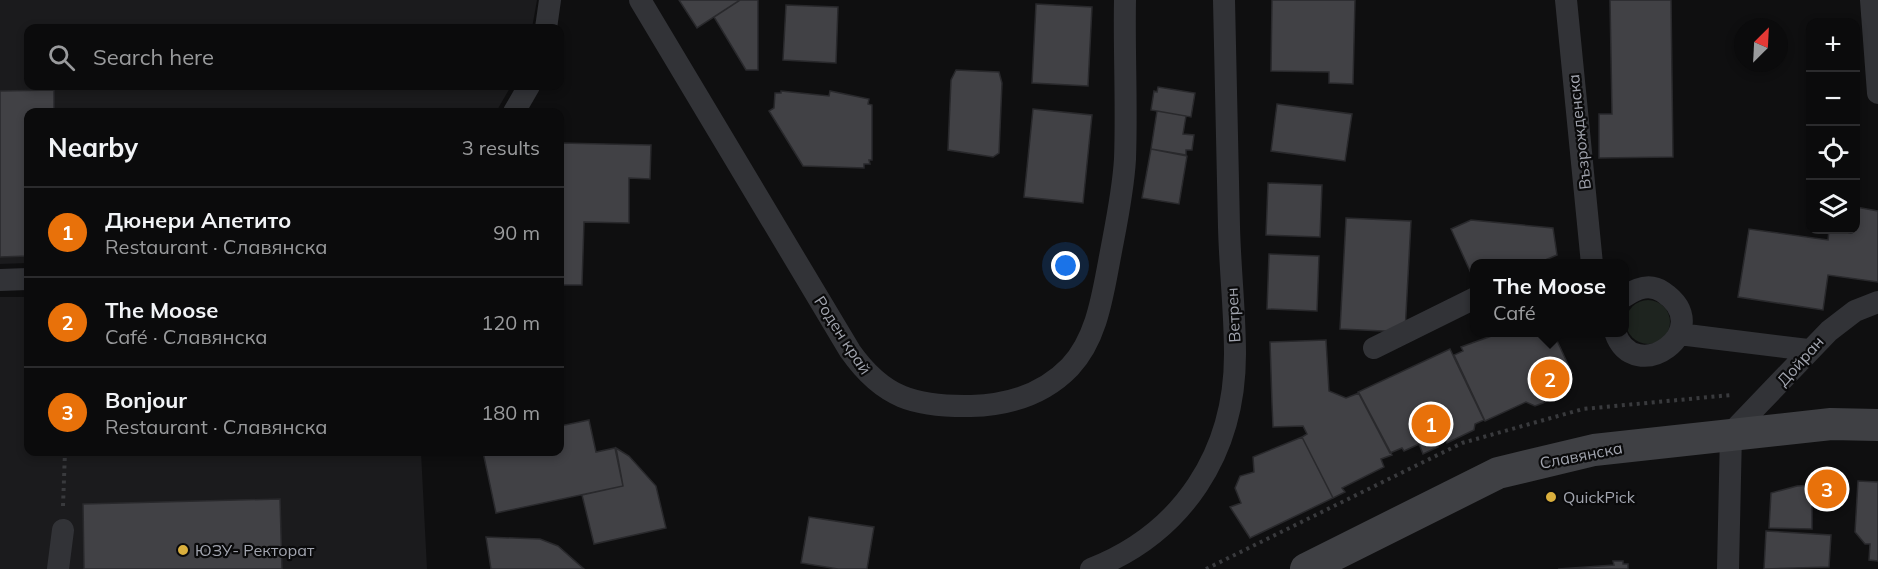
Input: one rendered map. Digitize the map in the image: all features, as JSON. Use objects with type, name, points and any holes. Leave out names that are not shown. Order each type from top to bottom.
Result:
[{"type":"street","points":[[547,24],[550,0]]},
{"type":"street","name":"Роден край","points":[[640,0],[850,351],[868,376],[884,389],[915,401],[964,406],[994,405],[1037,392],[1070,367],[1092,333],[1106,279],[1125,160],[1125,0]]},
{"type":"street","name":"Ветрен","points":[[1091,569],[1118,558],[1147,540],[1180,509],[1206,473],[1225,426],[1235,356],[1229,227],[1224,0]]},
{"type":"street","name":"Възрожденска","points":[[1566,0],[1592,259]]},
{"type":"street","points":[[1871,0],[1878,93]]},
{"type":"street","points":[[516,108],[527,90]]},
{"type":"street","points":[[0,280],[24,279]]},
{"type":"street","points":[[1618,337],[1625,349],[1640,355],[1657,355],[1671,347],[1679,334],[1682,316],[1673,299],[1657,288],[1637,288],[1629,293]]},
{"type":"street","points":[[1374,348],[1470,300]]},
{"type":"street","name":"Дойран","points":[[1731,433],[1772,392],[1808,350],[1856,311],[1878,302]]},
{"type":"street","points":[[1679,334],[1808,350]]},
{"type":"street","name":"Славянска","points":[[1306,569],[1498,473],[1594,450],[1731,433],[1830,424],[1878,425]]},
{"type":"street","points":[[1728,569],[1731,433]]},
{"type":"street","points":[[58,569],[63,530]]},
{"type":"path","points":[[63,488],[65,456]]},
{"type":"shaded area","points":[[0,0],[537,0],[533,24],[24,24],[24,90],[509,90],[498,108],[24,108],[24,263],[0,264]]},
{"type":"shaded area","points":[[0,297],[24,297],[24,456],[421,456],[427,569],[0,569]]},
{"type":"shaded area","points":[[1648,300],[1656,302],[1668,314],[1670,322],[1668,330],[1656,342],[1648,344],[1640,342],[1629,331],[1629,313],[1640,302]]},
{"type":"building","points":[[679,0],[740,0],[697,28]]},
{"type":"building","points":[[740,0],[758,0],[758,70],[746,70],[714,17]]},
{"type":"building","points":[[1272,0],[1355,0],[1353,84],[1329,83],[1329,72],[1271,71]]},
{"type":"building","points":[[1610,0],[1671,0],[1673,157],[1599,158],[1599,114],[1612,114]]},
{"type":"building","points":[[1036,4],[1092,7],[1088,86],[1032,83]]},
{"type":"building","points":[[786,5],[838,7],[836,63],[783,60]]},
{"type":"building","points":[[956,70],[999,72],[1002,83],[999,153],[993,157],[948,150],[951,80]]},
{"type":"building","points":[[1158,87],[1195,93],[1191,117],[1151,110],[1154,91],[1157,92]]},
{"type":"building","points":[[54,90],[54,108],[24,108],[24,256],[0,257],[0,91]]},
{"type":"building","points":[[781,91],[829,96],[830,91],[869,99],[868,104],[872,105],[872,160],[869,160],[870,164],[864,164],[864,168],[803,166],[769,111],[774,108],[775,93],[781,93]]},
{"type":"building","points":[[1277,104],[1352,114],[1345,161],[1271,151]]},
{"type":"building","points":[[1033,109],[1092,115],[1083,203],[1024,197]]},
{"type":"building","points":[[1157,111],[1186,116],[1183,134],[1194,135],[1192,150],[1186,150],[1186,155],[1151,149]]},
{"type":"building","points":[[564,143],[651,145],[650,179],[629,178],[629,223],[584,222],[582,285],[564,285]]},
{"type":"building","points":[[1151,149],[1187,156],[1179,204],[1142,198]]},
{"type":"building","points":[[1268,183],[1322,185],[1320,237],[1266,235]]},
{"type":"building","points":[[1860,208],[1878,211],[1878,282],[1828,275],[1823,310],[1738,297],[1749,229],[1828,240],[1829,234],[1860,234]]},
{"type":"building","points":[[1346,218],[1411,221],[1405,332],[1340,329]]},
{"type":"building","points":[[1471,220],[1553,228],[1557,255],[1548,259],[1470,259],[1470,271],[1451,229]]},
{"type":"building","points":[[1269,254],[1319,256],[1317,311],[1267,309]]},
{"type":"building","points":[[1488,337],[1555,337],[1572,373],[1563,377],[1567,385],[1556,390],[1557,394],[1543,403],[1535,406],[1526,402],[1485,421],[1454,355],[1463,351],[1461,347]]},
{"type":"building","points":[[1326,340],[1329,391],[1346,398],[1359,393],[1392,455],[1381,459],[1384,467],[1342,488],[1345,492],[1333,498],[1302,437],[1307,434],[1303,426],[1273,427],[1270,342]]},
{"type":"building","points":[[1450,349],[1484,420],[1475,424],[1474,430],[1447,443],[1446,440],[1437,445],[1438,447],[1423,454],[1419,444],[1404,451],[1402,448],[1390,453],[1358,392]]},
{"type":"building","points":[[589,420],[596,452],[615,448],[623,486],[496,513],[484,456],[564,456],[564,425]]},
{"type":"building","points":[[1302,437],[1333,498],[1250,538],[1230,507],[1241,503],[1235,488],[1240,476],[1254,472],[1253,457]]},
{"type":"building","points":[[616,448],[629,456],[656,486],[666,528],[594,544],[582,495],[623,486]]},
{"type":"building","points":[[1858,481],[1878,482],[1878,561],[1869,560],[1870,544],[1865,544],[1855,532]]},
{"type":"building","points":[[1812,485],[1812,529],[1769,528],[1771,493],[1797,486]]},
{"type":"building","name":"ЮЗУ- Ректорат","points":[[280,499],[282,569],[84,569],[83,504]]},
{"type":"building","points":[[809,517],[874,527],[867,569],[838,569],[801,563]]},
{"type":"building","points":[[1766,531],[1831,535],[1829,567],[1764,569]]},
{"type":"building","points":[[486,537],[540,539],[558,546],[584,569],[491,569]]},
{"type":"building","points":[[1613,561],[1623,561],[1623,564],[1628,564],[1628,569],[1558,569],[1614,565]]},
{"type":"place","name":"The Moose","points":[[1550,379]]},
{"type":"place","name":"Дюнери Апетито","points":[[1431,424]]},
{"type":"place","name":"Bonjour","points":[[1827,489]]},
{"type":"place","name":"QuickPick","points":[[1551,497]]},
{"type":"place","name":"ЮЗУ- Ректорат","points":[[183,550]]}]
